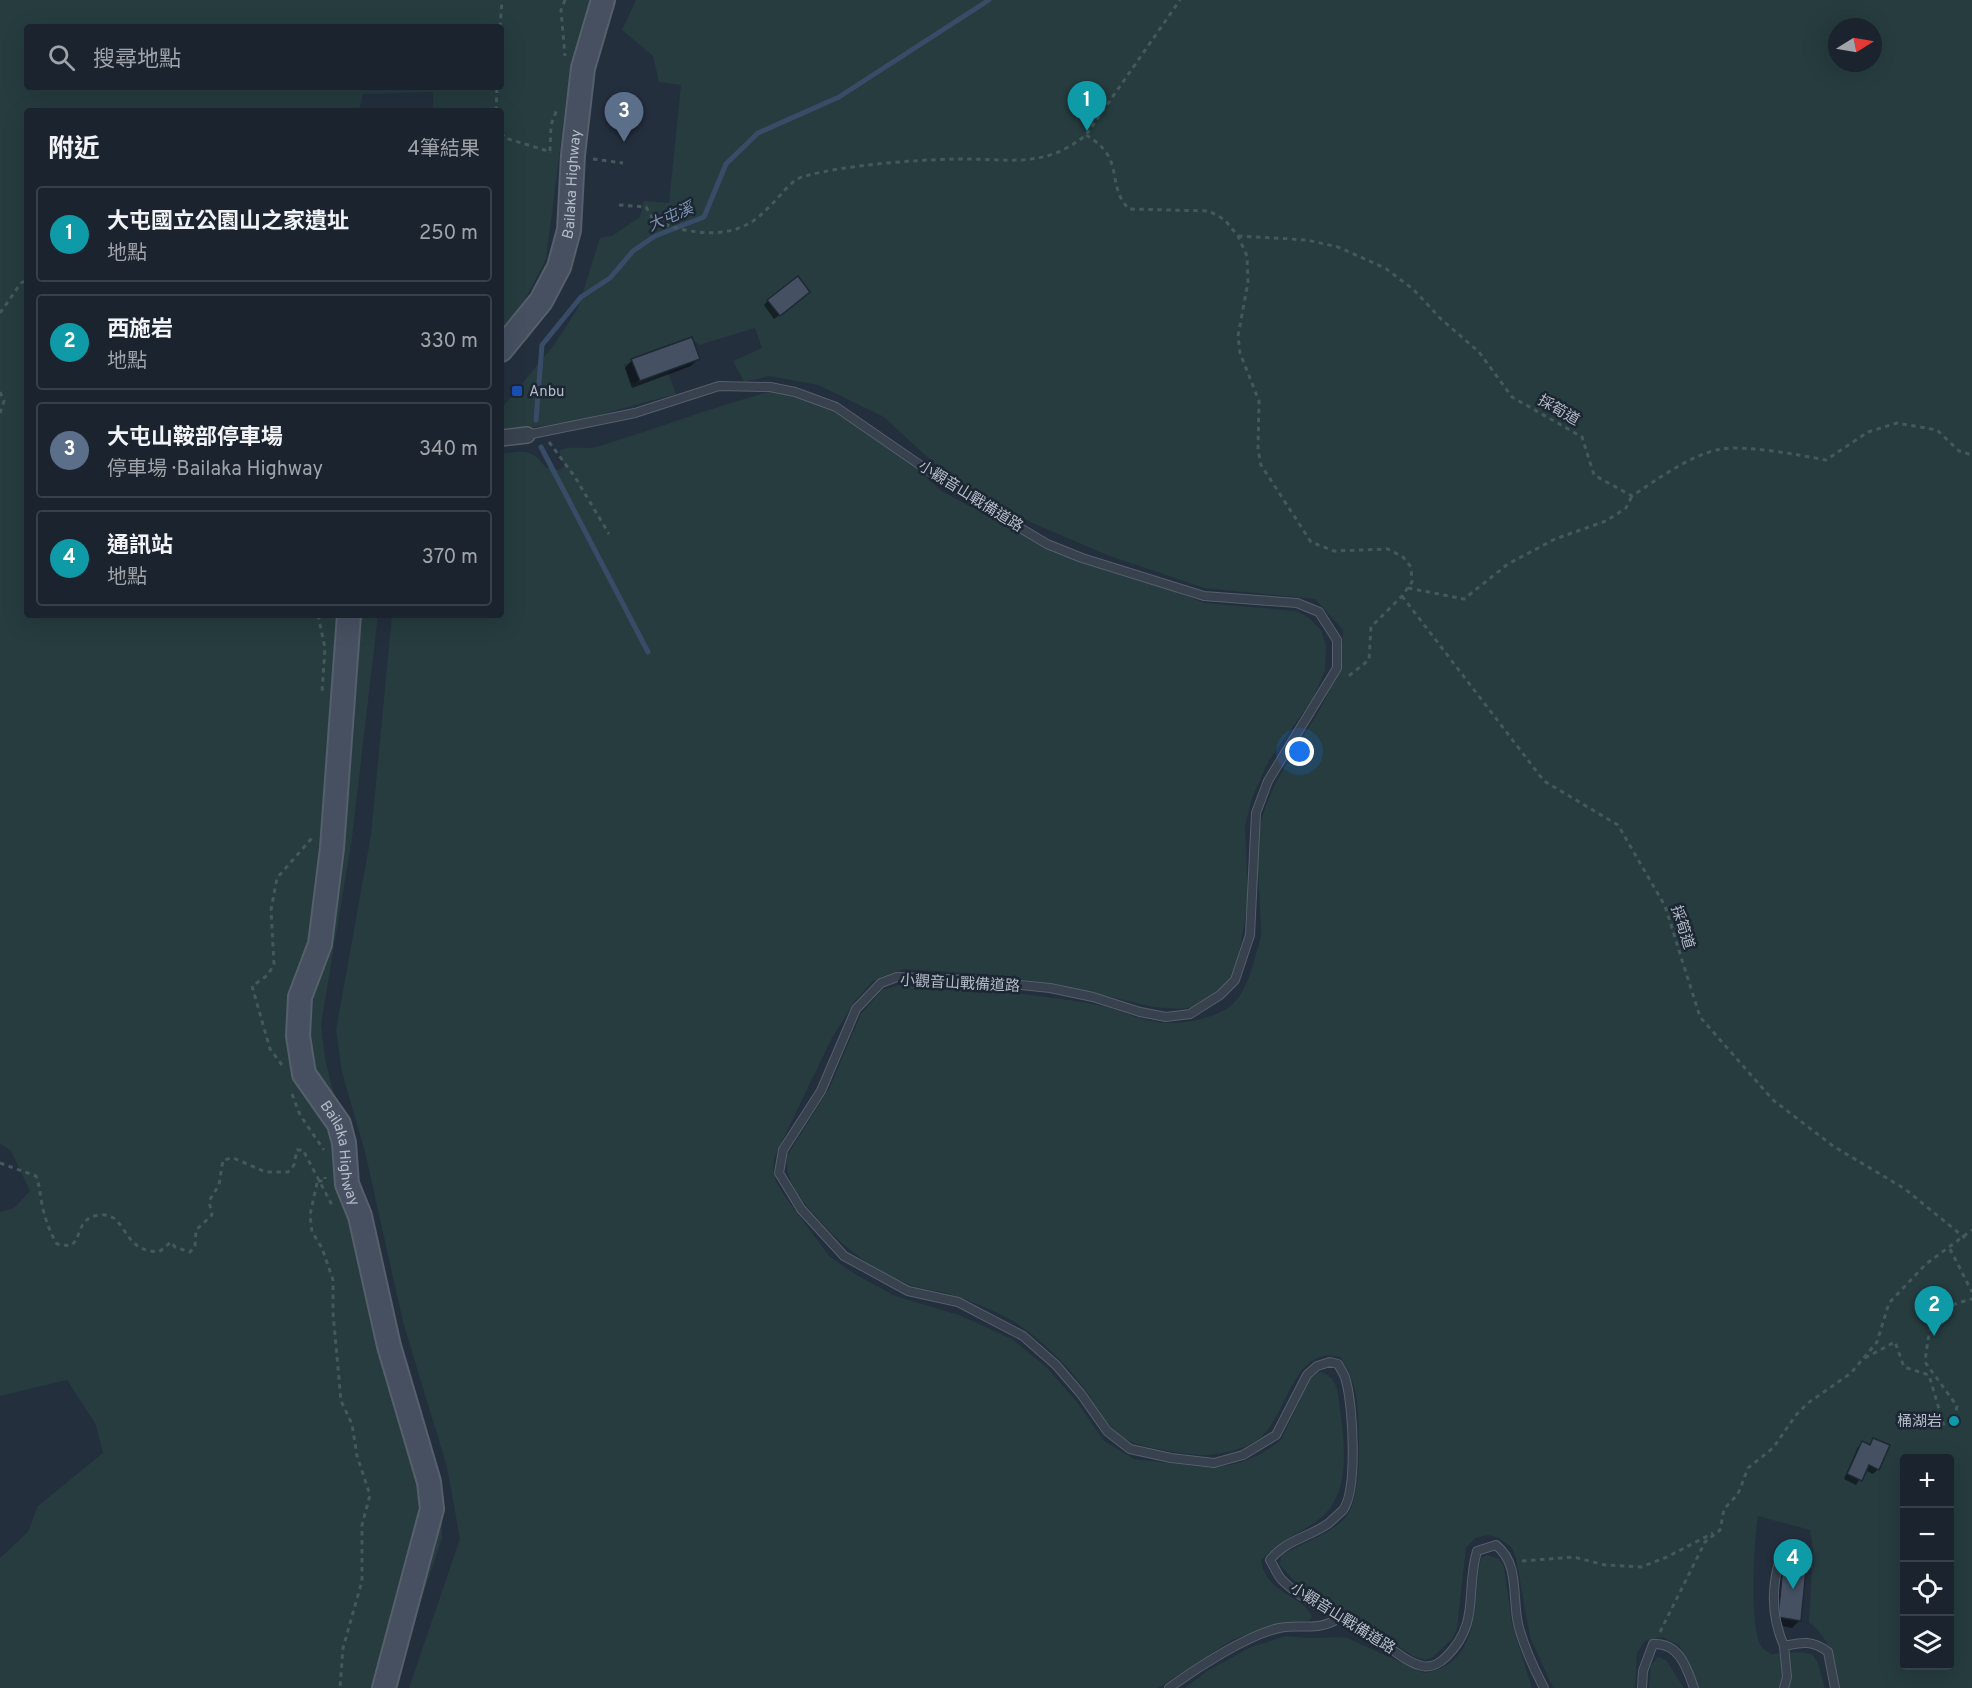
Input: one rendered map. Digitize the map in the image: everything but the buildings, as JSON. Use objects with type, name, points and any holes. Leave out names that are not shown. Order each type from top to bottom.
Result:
[{"type":"main road","name":"Bailaka Highway","points":[[504,346],[541,301],[559,267],[569,230],[573,155],[583,69],[603,0]]},
{"type":"main road","name":"Bailaka Highway","points":[[349,618],[332,848],[320,944],[300,997],[298,1036],[304,1074],[339,1124],[344,1143],[347,1184],[360,1216],[389,1346],[429,1482],[432,1509],[384,1688]]},
{"type":"street","points":[[504,438],[535,434]]},
{"type":"lane","name":"小觀音山戰備道路","points":[[535,434],[634,413],[719,386],[770,387],[795,392],[836,407],[949,485],[1047,544],[1082,558],[1204,596],[1297,603],[1319,612],[1338,640],[1337,668],[1324,693],[1268,781],[1256,813],[1250,935],[1235,980],[1220,995],[1190,1014],[1166,1017],[1140,1012],[1094,997],[1050,988],[970,980],[907,978],[897,978],[881,983],[856,1009],[821,1091],[783,1150],[779,1173],[801,1209],[844,1256],[908,1291],[958,1302],[1023,1336],[1056,1365],[1081,1394],[1107,1431],[1130,1449],[1171,1458],[1214,1463],[1243,1455],[1276,1435],[1307,1375],[1317,1366],[1330,1362],[1338,1364],[1346,1379],[1351,1409],[1352,1478],[1344,1509],[1328,1524],[1285,1546],[1270,1560],[1280,1579],[1308,1599],[1422,1666],[1433,1666],[1445,1658],[1464,1637],[1472,1613],[1474,1562],[1477,1551],[1496,1545],[1511,1562]]},
{"type":"lane","points":[[1782,1553],[1774,1574],[1775,1625],[1784,1646],[1787,1677],[1784,1688]]},
{"type":"lane","points":[[1511,1562],[1518,1625],[1526,1652],[1544,1688]]},
{"type":"lane","points":[[1169,1688],[1196,1669],[1239,1645],[1279,1628],[1327,1626],[1341,1617]]},
{"type":"lane","points":[[1784,1646],[1804,1642],[1818,1644],[1828,1652],[1835,1688]]},
{"type":"lane","points":[[1642,1688],[1643,1671],[1653,1644],[1662,1644],[1677,1652],[1694,1688]]},
{"type":"path","points":[[500,24],[502,0]]},
{"type":"path","points":[[565,0],[561,10],[565,59]]},
{"type":"path","points":[[619,205],[646,207],[653,219],[685,230],[719,232],[744,227],[757,219],[803,176],[908,162],[956,159],[1008,161],[1045,158],[1067,151],[1086,135],[1180,0]]},
{"type":"path","points":[[496,108],[497,90]]},
{"type":"path","points":[[550,152],[551,125],[559,104]]},
{"type":"path","points":[[1086,135],[1100,143],[1110,155],[1120,194],[1129,209],[1209,211],[1225,220],[1238,236],[1247,256],[1248,282],[1238,336],[1240,353],[1259,401],[1258,450],[1262,465],[1311,542],[1334,551],[1389,549],[1403,557],[1411,567],[1412,582],[1402,596],[1371,627],[1372,650],[1369,660],[1324,693]]},
{"type":"path","points":[[504,137],[556,152]]},
{"type":"path","points":[[596,160],[623,163]]},
{"type":"path","name":"採筍道","points":[[1238,236],[1307,240],[1338,247],[1386,268],[1413,289],[1441,319],[1479,352],[1512,397],[1582,437],[1594,475],[1632,496]]},
{"type":"path","points":[[0,314],[24,282]]},
{"type":"path","points":[[0,392],[4,401],[0,413]]},
{"type":"path","points":[[1408,588],[1464,599],[1508,564],[1555,539],[1606,521],[1626,508],[1632,496],[1673,468],[1721,449],[1783,452],[1826,460],[1868,432],[1898,423],[1937,430],[1959,451],[1972,455]]},
{"type":"path","points":[[535,434],[575,477],[609,534]]},
{"type":"path","name":"採筍道","points":[[1402,596],[1544,782],[1618,825],[1665,906],[1700,1017],[1773,1100],[1833,1146],[1905,1189],[1965,1238]]},
{"type":"path","points":[[319,618],[324,648],[321,675],[322,698]]},
{"type":"path","points":[[286,1074],[270,1049],[252,986],[268,975],[273,964],[271,910],[277,878],[312,838],[314,826]]},
{"type":"path","points":[[289,1085],[300,1115],[325,1154]]},
{"type":"path","points":[[0,1163],[36,1176],[41,1189],[43,1211],[57,1244],[70,1246],[75,1243],[81,1225],[91,1217],[106,1215],[115,1219],[127,1238],[147,1251],[159,1252],[171,1242],[176,1247],[190,1252],[193,1250],[196,1230],[212,1215],[209,1201],[219,1185],[223,1160],[232,1158],[266,1172],[288,1172],[294,1165],[297,1150],[303,1150],[318,1181],[310,1215],[312,1232],[322,1248],[333,1280],[333,1313],[341,1401],[352,1424],[357,1456],[370,1496],[363,1525],[362,1581],[342,1648],[340,1688]]},
{"type":"path","points":[[318,1181],[325,1181],[326,1173]]},
{"type":"path","points":[[1653,1644],[1705,1542],[1720,1530],[1724,1509],[1738,1494],[1748,1468],[1773,1448],[1796,1415],[1830,1386],[1851,1373],[1877,1342],[1889,1303],[1926,1264],[1965,1238],[1972,1230]]},
{"type":"path","points":[[1950,1248],[1972,1292]]},
{"type":"path","points":[[1861,1361],[1895,1342],[1904,1367],[1929,1375],[1944,1426],[1954,1421],[1957,1406],[1925,1362],[1930,1326],[1949,1304],[1972,1299]]},
{"type":"path","points":[[1511,1562],[1574,1557],[1605,1565],[1641,1567],[1667,1557],[1720,1530]]},
{"type":"green space","points":[[0,0],[603,0],[587,25],[568,88],[546,259],[518,313],[504,330],[504,108],[433,108],[433,92],[363,94],[360,108],[24,108],[24,618],[378,618],[352,838],[321,1024],[325,1059],[442,1516],[442,1538],[392,1688],[0,1688],[0,1558],[28,1532],[38,1506],[103,1453],[96,1425],[67,1380],[0,1396],[0,1212],[14,1208],[30,1191],[11,1151],[0,1143]]},
{"type":"green space","points":[[636,0],[1972,0],[1972,1688],[1838,1688],[1831,1651],[1822,1636],[1809,1622],[1813,1550],[1810,1530],[1758,1516],[1754,1562],[1757,1636],[1761,1646],[1771,1654],[1799,1652],[1812,1654],[1817,1661],[1825,1688],[1699,1688],[1679,1645],[1663,1637],[1645,1641],[1637,1653],[1635,1688],[1553,1688],[1530,1637],[1516,1558],[1512,1548],[1499,1538],[1488,1535],[1475,1538],[1466,1548],[1457,1628],[1452,1639],[1433,1657],[1425,1660],[1413,1656],[1357,1617],[1299,1586],[1280,1565],[1281,1556],[1331,1529],[1345,1518],[1351,1509],[1359,1459],[1357,1407],[1352,1380],[1340,1357],[1325,1356],[1313,1361],[1303,1370],[1272,1423],[1264,1434],[1251,1444],[1218,1454],[1201,1455],[1152,1448],[1126,1439],[1113,1429],[1070,1370],[1022,1327],[979,1305],[947,1293],[913,1286],[879,1270],[844,1245],[807,1206],[790,1179],[787,1156],[829,1089],[861,1014],[882,990],[903,984],[1022,994],[1093,1004],[1148,1020],[1167,1023],[1198,1020],[1222,1012],[1235,1002],[1249,977],[1261,936],[1258,851],[1262,818],[1271,793],[1323,704],[1333,681],[1340,657],[1343,630],[1315,599],[1204,588],[1107,555],[1030,522],[952,480],[884,417],[818,385],[769,376],[744,382],[733,361],[762,348],[755,328],[699,345],[695,341],[624,365],[631,383],[668,372],[676,394],[573,422],[504,431],[504,405],[554,345],[578,308],[600,238],[612,236],[640,217],[644,201],[669,203],[681,85],[659,82],[653,56],[622,30]]},
{"type":"green space","points":[[769,392],[803,395],[879,432],[941,491],[1058,553],[1204,603],[1297,611],[1309,618],[1321,630],[1326,646],[1325,671],[1313,698],[1268,762],[1252,798],[1245,826],[1248,901],[1239,954],[1230,982],[1203,1006],[1179,1009],[1153,1007],[1060,985],[979,974],[904,969],[892,973],[873,981],[854,1002],[831,1040],[774,1158],[773,1170],[776,1182],[829,1256],[855,1274],[895,1296],[959,1315],[1012,1339],[1047,1368],[1077,1402],[1104,1441],[1134,1459],[1213,1468],[1239,1463],[1261,1454],[1281,1440],[1310,1379],[1320,1372],[1334,1381],[1339,1396],[1344,1455],[1340,1486],[1335,1500],[1326,1513],[1314,1523],[1280,1544],[1261,1560],[1270,1580],[1308,1610],[1312,1617],[1309,1621],[1268,1626],[1232,1640],[1158,1688],[409,1688],[460,1539],[447,1467],[403,1322],[365,1152],[342,1072],[336,1030],[371,835],[392,618],[504,618],[504,454],[527,452],[536,457],[546,468],[560,470],[564,466],[559,451],[563,449],[596,447]]},
{"type":"green space","points":[[1487,1555],[1499,1559],[1504,1567],[1512,1624],[1532,1688],[1185,1688],[1207,1671],[1251,1647],[1286,1636],[1345,1637],[1424,1673],[1443,1667],[1457,1657],[1466,1644],[1474,1611],[1481,1558]]},
{"type":"green space","points":[[1658,1657],[1666,1660],[1684,1688],[1649,1688],[1651,1665]]},
{"type":"waterway","name":"大屯溪","points":[[536,420],[542,345],[581,297],[610,278],[633,251],[655,236],[704,217],[726,164],[758,133],[839,97],[989,0]]},
{"type":"waterway","name":"大屯溪","points":[[541,447],[648,652]]},
{"type":"place","name":"大屯國立公園山之家遺址","points":[[1087,131]]},
{"type":"place","name":"大屯山鞍部停車場","points":[[624,142]]},
{"type":"place","name":"Anbu","points":[[517,391]]},
{"type":"place","name":"西施岩","points":[[1934,1336]]},
{"type":"place","name":"桶湖岩","points":[[1954,1421]]},
{"type":"place","name":"通訊站","points":[[1793,1589]]}]
